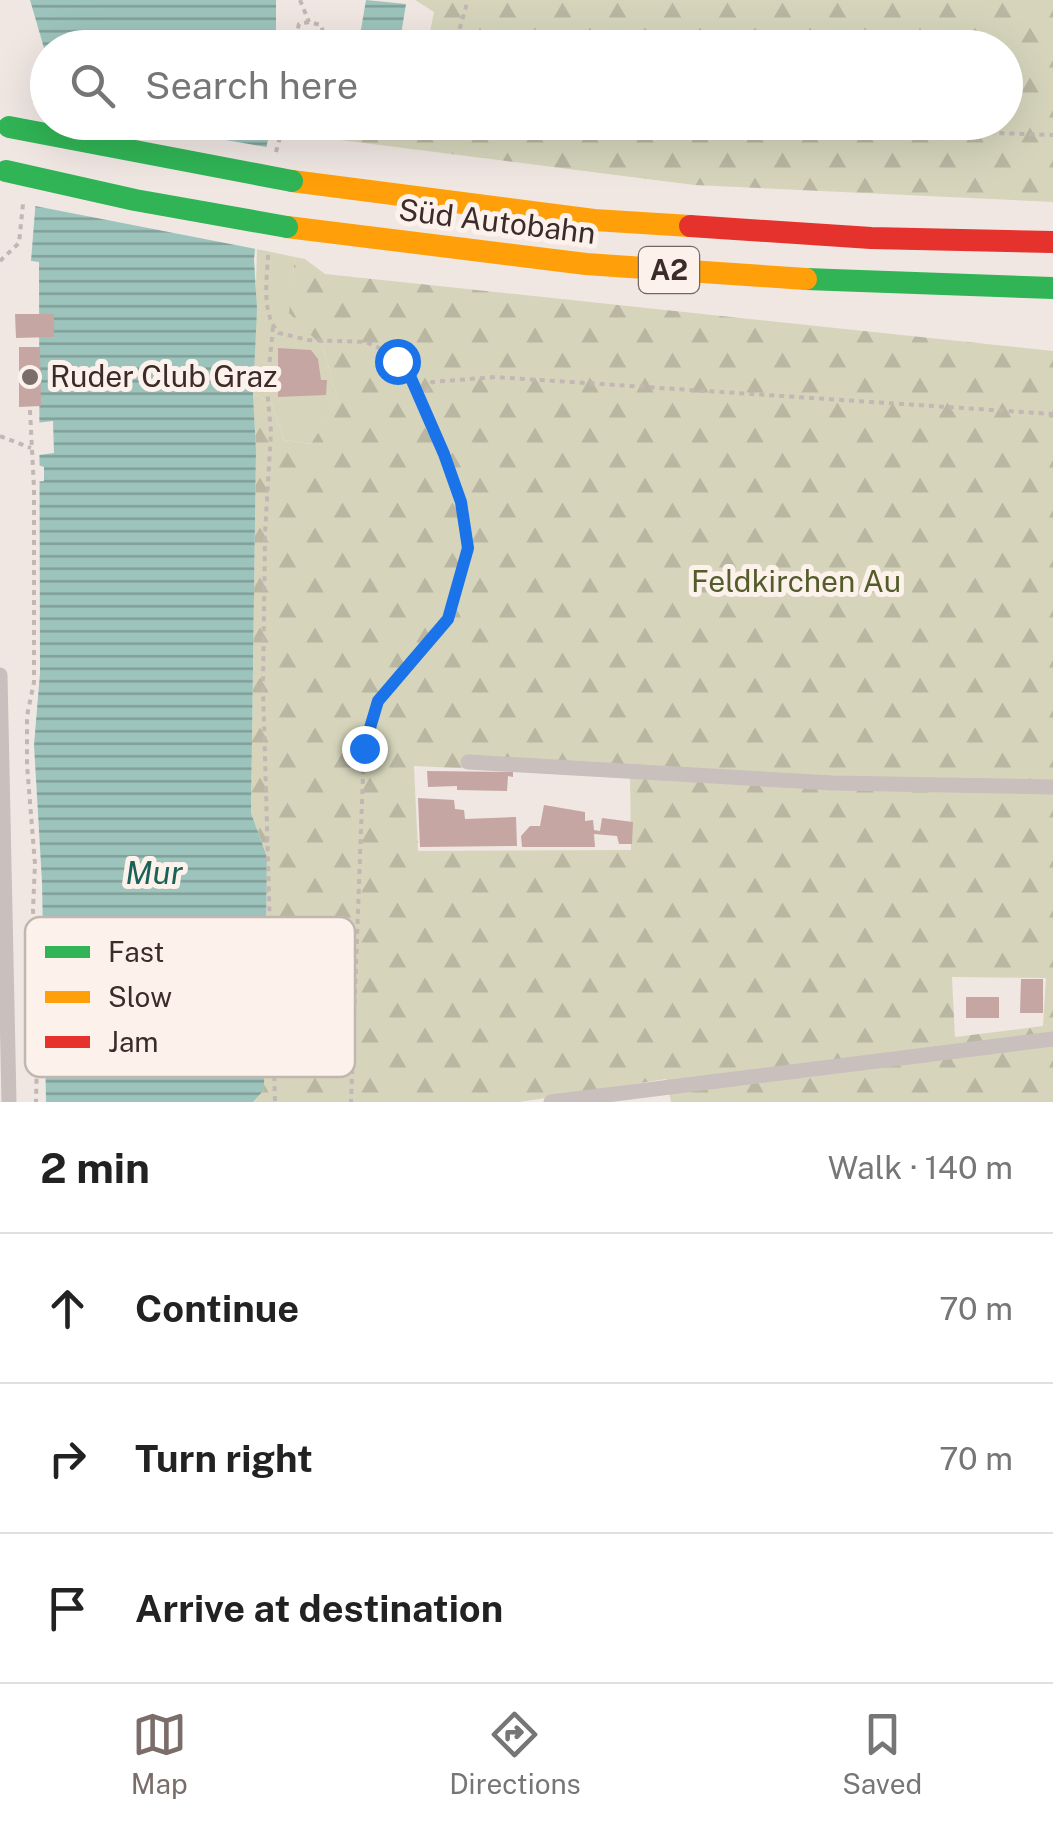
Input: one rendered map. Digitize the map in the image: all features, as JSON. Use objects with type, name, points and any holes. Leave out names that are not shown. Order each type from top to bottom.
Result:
[{"type":"highway","name":"Süd Autobahn","points":[[5,125],[30,130]]},
{"type":"highway","name":"Süd Autobahn","points":[[82,140],[292,181],[594,220],[871,238],[1053,242]]},
{"type":"highway","name":"Süd Autobahn","points":[[3,171],[135,200],[288,227],[586,264],[863,283],[1053,288]]},
{"type":"street","points":[[0,675],[9,1102]]},
{"type":"street","points":[[468,762],[832,783],[1053,787]]},
{"type":"street","points":[[551,1102],[1053,1039]]},
{"type":"path","points":[[303,0],[302,11],[310,22]]},
{"type":"path","points":[[459,30],[468,0]]},
{"type":"path","points":[[298,30],[299,24],[310,22],[323,30]]},
{"type":"path","points":[[1023,134],[1053,135]]},
{"type":"path","points":[[276,152],[279,140]]},
{"type":"path","points":[[0,261],[19,243],[23,204]]},
{"type":"path","points":[[268,255],[267,295],[273,327],[267,390],[271,432],[263,688],[270,917]]},
{"type":"path","points":[[273,327],[286,336],[366,342],[390,353],[410,376],[421,401],[461,502],[468,548],[448,619],[378,701],[364,748],[355,993]]},
{"type":"path","points":[[421,401],[432,382],[496,377],[1053,414]]},
{"type":"path","points":[[30,410],[34,682],[27,716],[27,765],[35,864],[33,917]]},
{"type":"path","points":[[0,436],[30,448]]},
{"type":"path","points":[[36,1102],[37,1077]]},
{"type":"path","points":[[274,1077],[275,1102]]},
{"type":"path","points":[[351,1102],[352,1077]]},
{"type":"green space","points":[[415,0],[1053,0],[1053,202],[694,185],[340,140],[1023,140],[1023,30],[430,30],[434,12]]},
{"type":"green space","points":[[257,249],[295,257],[290,312],[323,347],[338,401],[312,444],[284,440],[271,402],[253,394]]},
{"type":"green space","name":"Feldkirchen Au","points":[[295,257],[305,259],[325,274],[1053,351],[1053,1102],[671,1102],[666,1079],[520,1102],[253,1102],[264,1090],[264,1077],[355,1077],[355,917],[266,917],[267,857],[251,813],[256,450],[253,394],[271,402],[284,440],[311,444],[338,401],[323,347],[289,313]],"holes":[[[414,766],[630,776],[631,850],[418,851]],[[952,977],[1046,978],[1043,1026],[955,1037]]]},
{"type":"water","name":"Mur","points":[[30,0],[276,0],[276,30],[39,30]]},
{"type":"water","points":[[366,0],[406,4],[402,30],[361,30]]},
{"type":"water","name":"Mur","points":[[41,140],[268,140],[254,259],[257,309],[251,813],[267,857],[266,917],[43,917],[34,745],[40,673],[39,262],[31,261]]},
{"type":"water","name":"Mur","points":[[46,1077],[264,1077],[264,1090],[253,1102],[46,1102]]},
{"type":"pier","points":[[36,140],[226,140],[272,148],[261,250],[30,205]]},
{"type":"pier","points":[[53,421],[54,453],[39,455],[44,481],[36,482],[36,423]]},
{"type":"building","points":[[15,314],[54,314],[54,337],[16,338]]},
{"type":"building","name":"Ruder Club Graz","points":[[19,347],[40,347],[41,406],[19,407]]},
{"type":"building","points":[[278,348],[311,350],[318,359],[321,380],[327,380],[326,395],[278,397]]},
{"type":"building","points":[[427,771],[513,772],[513,777],[508,776],[507,791],[457,790],[457,786],[428,787]]},
{"type":"building","points":[[418,798],[454,800],[455,809],[464,810],[465,819],[516,817],[517,846],[420,847]]},
{"type":"building","points":[[544,805],[585,812],[585,821],[593,820],[594,830],[600,831],[602,818],[633,822],[632,844],[619,844],[617,836],[594,834],[595,847],[522,847],[521,836],[530,826],[540,826]]},
{"type":"building","points":[[1021,979],[1043,979],[1043,1013],[1020,1013]]},
{"type":"building","points":[[966,997],[999,997],[999,1018],[966,1018]]},
{"type":"traffic: fast","points":[[9,127],[30,131]]},
{"type":"traffic: fast","points":[[77,140],[292,181]]},
{"type":"traffic: fast","points":[[6,171],[135,200],[287,227]]},
{"type":"traffic: fast","points":[[806,279],[1053,288]]},
{"type":"traffic: slow","points":[[292,181],[594,220],[690,226]]},
{"type":"traffic: slow","points":[[287,227],[586,264],[806,279]]},
{"type":"traffic: jam","points":[[690,226],[871,238],[1053,242]]},
{"type":"place","name":"Ruder Club Graz","points":[[30,377]]},
{"type":"route","points":[[364,748],[378,701],[448,619],[468,548],[461,502],[444,454],[410,376],[397,361]]}]
